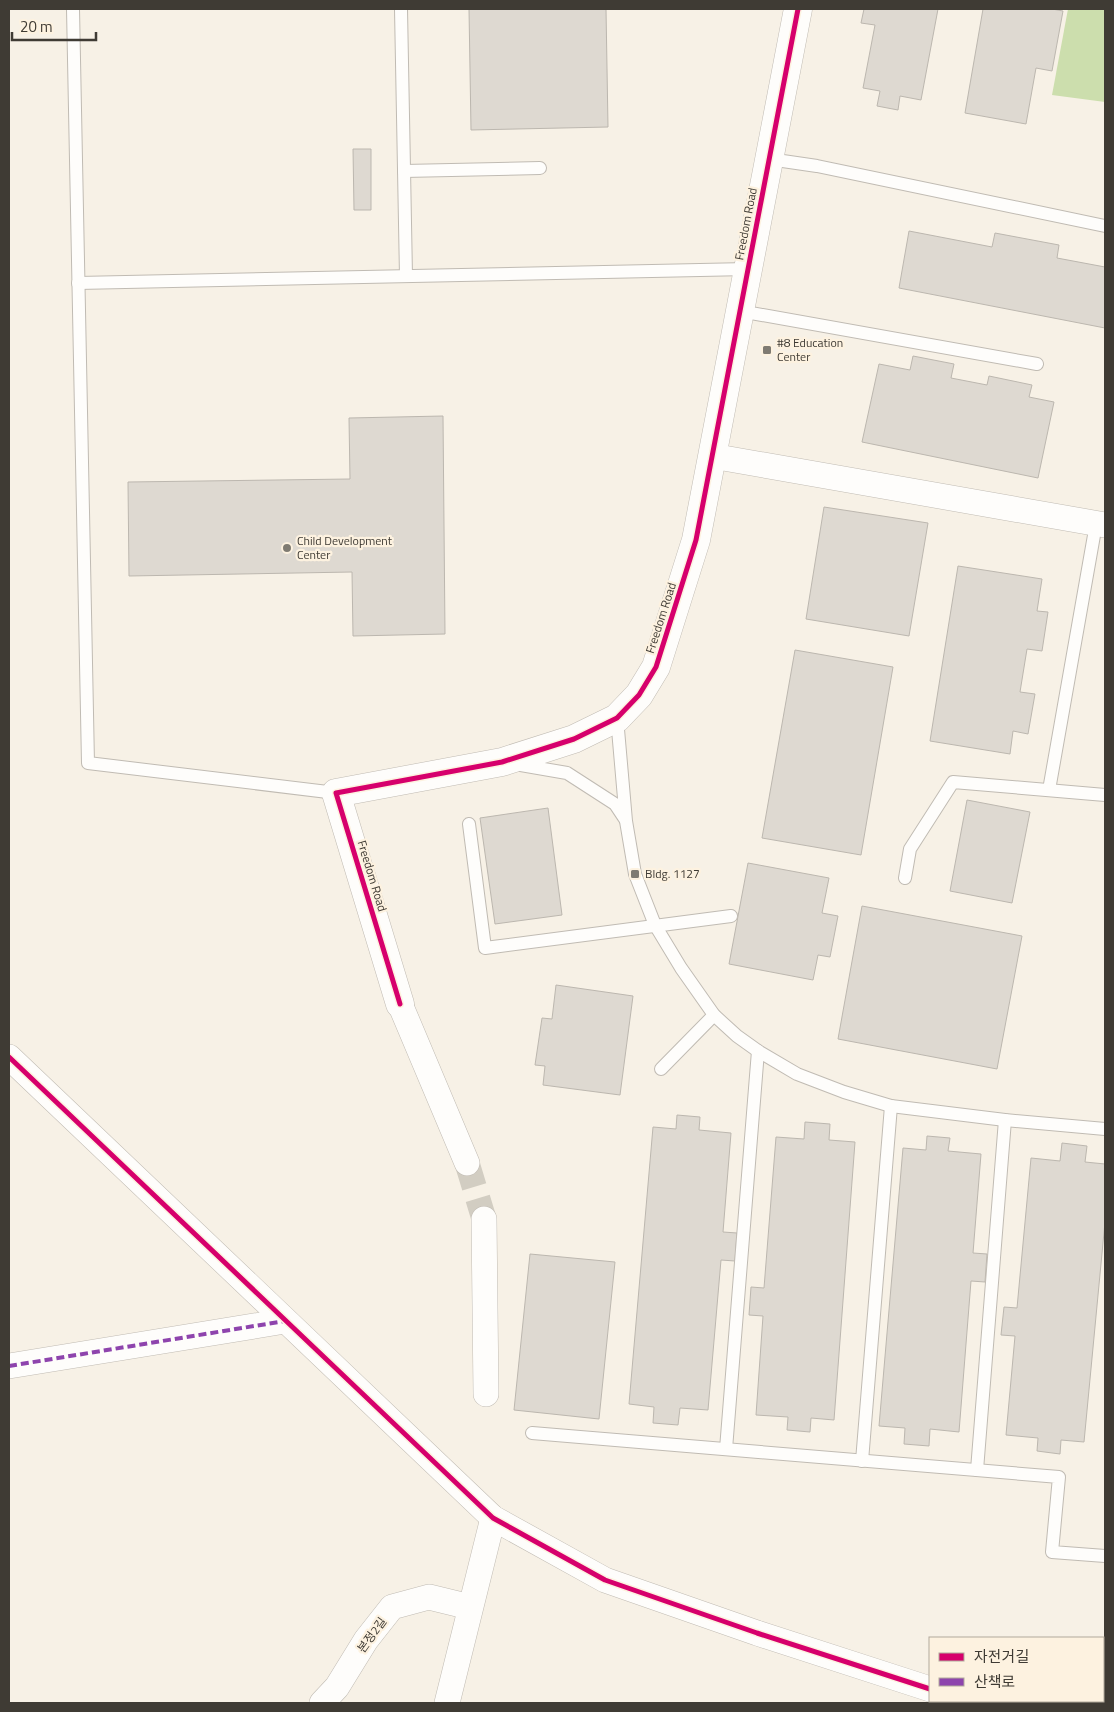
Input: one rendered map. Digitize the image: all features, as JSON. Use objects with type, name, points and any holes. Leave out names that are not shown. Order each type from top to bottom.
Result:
[{"type":"street","name":"Freedom Road","points":[[400,1004],[336,793],[502,762],[574,739],[617,718],[639,694],[656,667],[696,540],[798,9]]},
{"type":"street","points":[[712,456],[1101,524]]},
{"type":"street","points":[[400,1004],[467,1163]]},
{"type":"street","points":[[9,1057],[493,1518],[606,1580],[757,1633],[929,1689]]},
{"type":"street","points":[[484,1219],[486,1394]]},
{"type":"street","points":[[9,1366],[285,1321]]},
{"type":"street","points":[[447,1703],[493,1518]]},
{"type":"street","name":"본정2길","points":[[322,1703],[337,1687],[366,1640],[392,1607],[429,1597],[470,1607]]},
{"type":"lane","points":[[73,9],[88,763],[336,793]]},
{"type":"lane","points":[[401,9],[406,276]]},
{"type":"lane","points":[[769,159],[817,166],[1105,226]]},
{"type":"lane","points":[[404,172],[540,168]]},
{"type":"lane","points":[[78,283],[748,269]]},
{"type":"lane","points":[[740,311],[1038,364]]},
{"type":"lane","points":[[1049,790],[1101,524]]},
{"type":"lane","points":[[617,718],[626,821],[635,874],[655,926],[681,968],[714,1015],[737,1036],[797,1074],[844,1092],[891,1106],[1005,1120],[1105,1129]]},
{"type":"lane","points":[[502,762],[567,773],[615,804],[626,821]]},
{"type":"lane","points":[[905,878],[910,848],[953,782],[1105,795]]},
{"type":"lane","points":[[469,824],[485,948],[731,916]]},
{"type":"lane","points":[[661,1069],[714,1015]]},
{"type":"lane","points":[[726,1450],[758,1051]]},
{"type":"lane","points":[[862,1461],[891,1106]]},
{"type":"lane","points":[[977,1470],[1005,1120]]},
{"type":"lane","points":[[532,1433],[1058,1477],[1052,1552],[1105,1556]]},
{"type":"green space","points":[[1068,9],[1105,9],[1105,102],[1052,95]]},
{"type":"building","points":[[469,9],[606,9],[608,127],[471,130]]},
{"type":"building","points":[[864,9],[938,9],[921,100],[900,96],[898,110],[877,106],[880,91],[863,88],[875,25],[861,23]]},
{"type":"building","points":[[983,9],[1052,9],[1063,11],[1052,71],[1036,68],[1026,124],[965,113]]},
{"type":"building","points":[[353,149],[371,149],[371,210],[354,210]]},
{"type":"building","points":[[909,231],[992,247],[995,233],[1059,245],[1057,258],[1105,267],[1105,328],[899,288]]},
{"type":"building","points":[[913,356],[954,364],[951,378],[987,385],[989,376],[1032,385],[1029,397],[1054,402],[1038,478],[862,442],[879,364],[910,370]]},
{"type":"building","name":"Child Development Center","points":[[443,416],[445,634],[353,636],[352,572],[129,576],[128,482],[350,479],[349,418]]},
{"type":"building","points":[[824,507],[928,523],[909,636],[806,619]]},
{"type":"building","points":[[958,566],[1042,579],[1037,611],[1048,612],[1042,651],[1027,649],[1020,692],[1035,694],[1028,734],[1013,731],[1010,754],[930,741]]},
{"type":"building","points":[[795,650],[893,667],[861,855],[762,838]]},
{"type":"building","points":[[967,800],[1030,812],[1012,903],[950,891]]},
{"type":"building","points":[[548,808],[562,915],[495,924],[480,818]]},
{"type":"building","points":[[748,863],[829,878],[822,913],[838,916],[830,957],[818,955],[813,980],[729,964]]},
{"type":"building","points":[[862,906],[1022,936],[997,1069],[838,1039]]},
{"type":"building","points":[[556,985],[633,996],[620,1095],[543,1085],[545,1066],[535,1065],[542,1018],[552,1019]]},
{"type":"building","points":[[677,1115],[700,1117],[699,1130],[731,1133],[723,1232],[737,1233],[735,1261],[721,1260],[708,1410],[680,1408],[678,1425],[653,1423],[654,1407],[629,1404],[653,1127],[676,1129]]},
{"type":"building","points":[[805,1122],[830,1124],[829,1140],[855,1142],[834,1420],[811,1418],[810,1432],[787,1430],[788,1417],[756,1415],[763,1316],[749,1315],[751,1287],[764,1288],[776,1137],[804,1139]]},
{"type":"building","points":[[927,1136],[950,1138],[948,1151],[981,1154],[973,1253],[987,1254],[985,1282],[971,1281],[959,1432],[930,1429],[929,1446],[904,1444],[905,1428],[879,1426],[903,1148],[926,1150]]},
{"type":"building","points":[[1062,1143],[1087,1146],[1085,1162],[1105,1164],[1105,1222],[1084,1442],[1061,1440],[1060,1454],[1037,1451],[1038,1438],[1006,1435],[1015,1336],[1001,1335],[1004,1307],[1017,1308],[1031,1158],[1060,1161]]},
{"type":"building","points":[[530,1254],[615,1262],[599,1419],[514,1410]]},
{"type":"tunnel","points":[[467,1163],[484,1219]]},
{"type":"marked path","points":[[9,1366],[285,1321]]},
{"type":"cycle path","points":[[400,1004],[336,793],[502,762],[574,739],[617,718],[639,695],[656,667],[696,540],[798,9]]},
{"type":"cycle path","points":[[9,1057],[493,1518],[605,1580],[757,1633],[929,1689]]},
{"type":"place","name":"#8 Education Center","points":[[767,350]]},
{"type":"place","name":"Child Development Center","points":[[287,548]]},
{"type":"place","name":"Bldg. 1127","points":[[635,874]]}]
